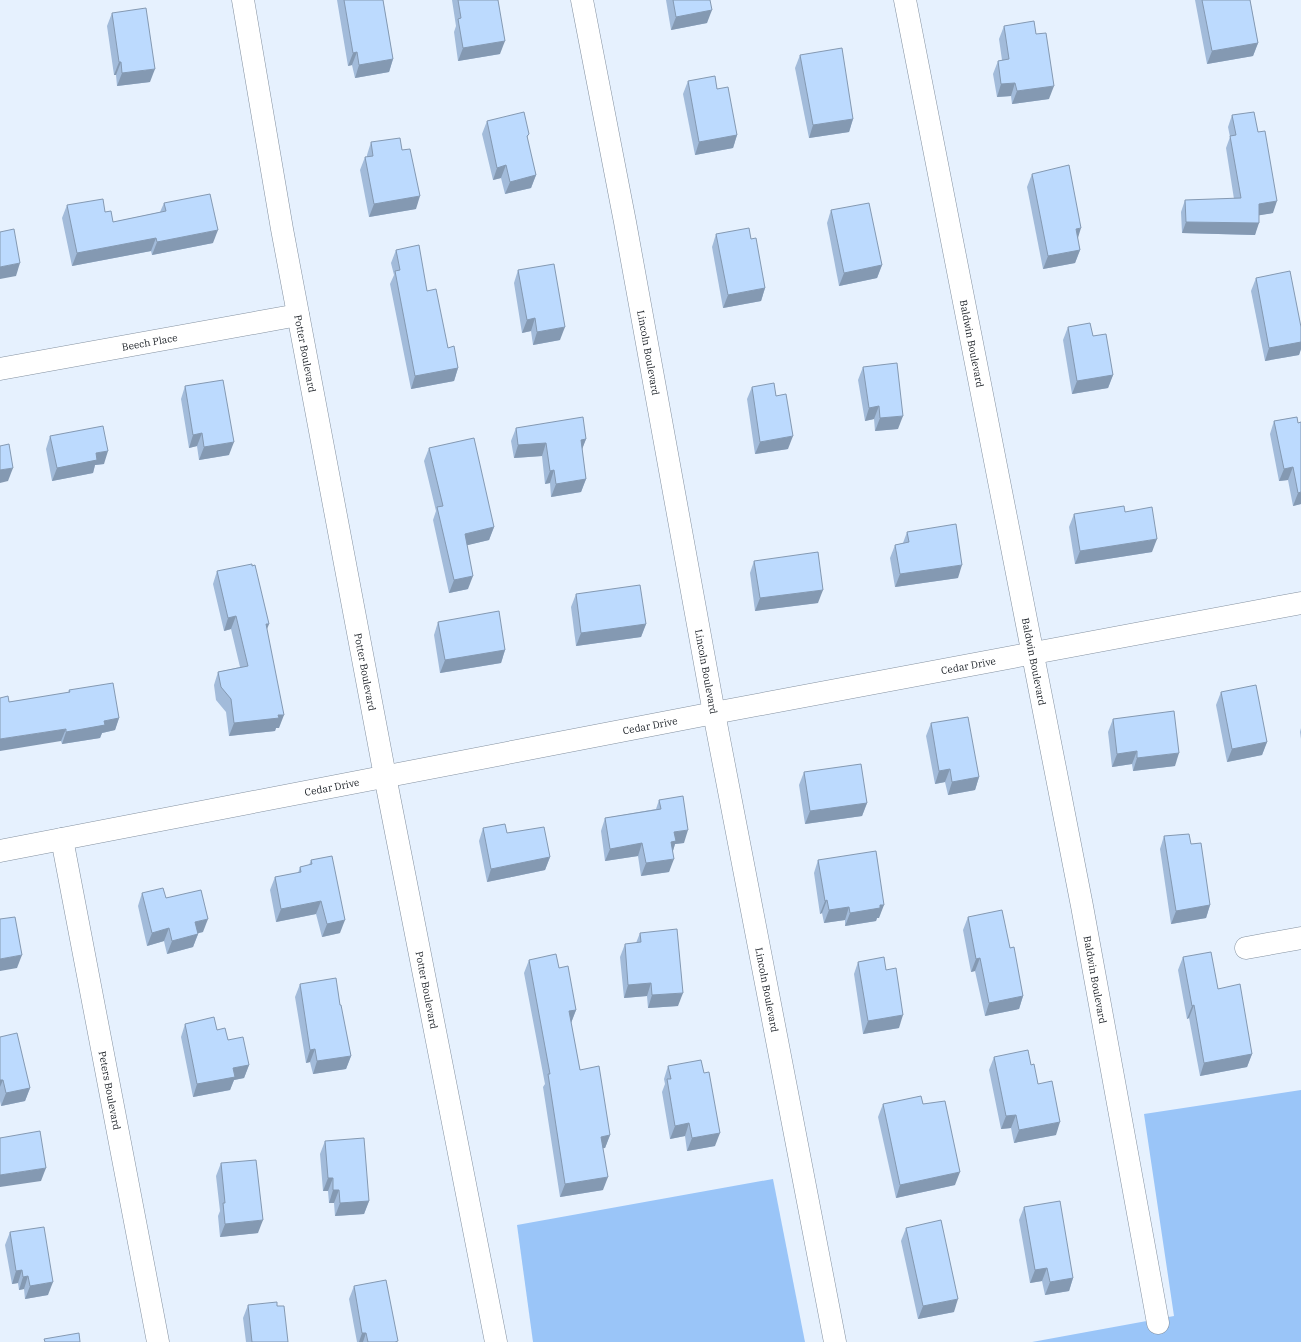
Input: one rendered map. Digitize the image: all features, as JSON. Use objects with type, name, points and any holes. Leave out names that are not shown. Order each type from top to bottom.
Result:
[{"type":"street","name":"Potter Boulevard","points":[[243,0],[298,315],[385,776],[496,1342]]},
{"type":"street","name":"Lincoln Boulevard","points":[[582,0],[625,222],[714,713],[835,1342]]},
{"type":"street","name":"Baldwin Boulevard","points":[[905,0],[1082,906],[1158,1323]]},
{"type":"street","name":"Beech Place","points":[[0,369],[298,315]]},
{"type":"street","name":"Cedar Drive","points":[[0,851],[1032,652],[1301,603]]},
{"type":"street","name":"Peters Boulevard","points":[[62,839],[158,1342]]},
{"type":"street","points":[[1246,948],[1301,938]]},
{"type":"shaded area","points":[[1301,1090],[1301,1342],[1032,1342],[1174,1316],[1144,1114]]},
{"type":"shaded area","points":[[773,1179],[805,1342],[533,1342],[517,1225]]},
{"type":"building","points":[[344,0],[383,0],[393,59],[359,65],[357,52],[353,53]]},
{"type":"building","points":[[458,0],[498,0],[505,41],[463,48],[458,19],[461,18]]},
{"type":"building","points":[[673,0],[710,0],[712,10],[676,17]]},
{"type":"building","points":[[1202,0],[1250,0],[1258,43],[1212,51]]},
{"type":"building","points":[[146,8],[155,69],[122,73],[112,13]]},
{"type":"building","points":[[1034,21],[1036,34],[1046,33],[1054,86],[1017,91],[1015,83],[1001,84],[998,61],[1009,59],[1004,26]]},
{"type":"building","points":[[842,48],[853,119],[813,125],[800,55]]},
{"type":"building","points":[[715,76],[717,89],[728,87],[737,135],[699,142],[688,81]]},
{"type":"building","points":[[524,112],[529,134],[527,136],[536,175],[510,182],[506,165],[497,168],[487,121]]},
{"type":"building","points":[[1254,112],[1258,132],[1265,131],[1277,201],[1259,204],[1259,223],[1186,222],[1185,200],[1241,198],[1230,136],[1236,135],[1232,115]]},
{"type":"building","points":[[400,138],[402,150],[410,149],[420,196],[374,204],[365,157],[373,156],[371,142]]},
{"type":"building","points":[[1069,165],[1081,228],[1076,229],[1080,250],[1048,256],[1032,174]]},
{"type":"building","points":[[210,194],[218,230],[157,242],[156,238],[77,253],[67,205],[103,199],[105,212],[111,211],[113,222],[166,211],[164,203]]},
{"type":"building","points":[[869,203],[882,265],[844,273],[831,210]]},
{"type":"building","points":[[749,228],[751,239],[756,238],[765,288],[728,295],[716,234]]},
{"type":"building","points":[[14,229],[20,263],[0,267],[0,232]]},
{"type":"building","points":[[419,245],[427,291],[436,289],[448,348],[454,346],[458,368],[415,376],[395,271],[400,270],[396,250]]},
{"type":"building","points":[[554,264],[565,327],[537,332],[535,318],[527,320],[518,270]]},
{"type":"building","points":[[1290,271],[1301,327],[1301,342],[1269,348],[1256,278]]},
{"type":"building","points":[[1090,323],[1093,336],[1106,334],[1113,375],[1077,381],[1068,327]]},
{"type":"building","points":[[897,363],[903,416],[880,418],[879,406],[869,408],[863,367]]},
{"type":"building","points":[[223,380],[234,442],[204,447],[202,433],[193,435],[185,386]]},
{"type":"building","points":[[774,383],[776,396],[786,394],[793,436],[760,442],[752,387]]},
{"type":"building","points":[[583,417],[586,439],[581,440],[586,479],[556,484],[554,470],[550,471],[546,443],[518,445],[516,428]]},
{"type":"building","points":[[1297,417],[1298,423],[1301,422],[1301,492],[1298,493],[1293,467],[1284,469],[1274,421]]},
{"type":"building","points":[[103,426],[108,451],[96,453],[97,460],[57,468],[50,436]]},
{"type":"building","points":[[474,438],[494,527],[465,534],[473,576],[454,580],[437,507],[443,506],[429,448]]},
{"type":"building","points":[[9,444],[13,468],[0,470],[0,446]]},
{"type":"building","points":[[1124,506],[1125,512],[1152,507],[1157,539],[1080,551],[1074,514]]},
{"type":"building","points":[[956,524],[962,565],[900,574],[895,545],[909,542],[907,532]]},
{"type":"building","points":[[818,552],[823,590],[760,598],[754,561]]},
{"type":"building","points":[[252,564],[252,566],[255,565],[269,624],[266,624],[284,715],[278,715],[279,718],[234,723],[231,699],[221,687],[218,672],[248,666],[236,616],[228,618],[217,571]]},
{"type":"building","points":[[640,585],[646,624],[581,633],[576,594]]},
{"type":"building","points":[[499,611],[505,650],[445,660],[438,622]]},
{"type":"building","points":[[113,683],[119,718],[104,721],[105,725],[66,732],[66,729],[0,739],[0,698],[8,696],[9,702]]},
{"type":"building","points":[[1256,685],[1267,742],[1232,749],[1221,692]]},
{"type":"building","points":[[1174,711],[1179,753],[1137,758],[1137,751],[1117,754],[1113,719]]},
{"type":"building","points":[[968,717],[979,777],[952,782],[950,769],[939,771],[931,723]]},
{"type":"building","points":[[861,764],[867,803],[810,811],[804,772]]},
{"type":"building","points":[[683,796],[688,830],[674,832],[676,841],[671,842],[674,859],[646,863],[642,843],[610,849],[605,818],[661,809],[659,800]]},
{"type":"building","points":[[505,824],[507,833],[544,827],[550,857],[491,869],[483,828]]},
{"type":"building","points":[[1189,834],[1191,844],[1201,843],[1210,905],[1176,911],[1164,836]]},
{"type":"building","points":[[876,851],[884,905],[880,905],[880,908],[850,913],[849,907],[829,910],[827,900],[825,901],[818,860]]},
{"type":"building","points":[[332,856],[345,920],[327,924],[321,901],[281,909],[275,877],[301,872],[300,867],[312,864],[311,860]]},
{"type":"building","points":[[163,888],[166,898],[201,890],[208,919],[195,922],[198,934],[172,941],[169,928],[152,933],[142,893]]},
{"type":"building","points":[[1002,910],[1010,948],[1014,947],[1023,996],[989,1003],[980,958],[976,959],[968,917]]},
{"type":"building","points":[[15,917],[22,955],[0,959],[0,919]]},
{"type":"building","points":[[677,929],[683,993],[652,995],[651,983],[628,985],[625,944],[641,942],[640,933]]},
{"type":"building","points":[[1211,952],[1218,989],[1240,984],[1252,1054],[1204,1063],[1194,1005],[1192,1006],[1183,957]]},
{"type":"building","points":[[556,954],[559,968],[568,966],[576,1010],[569,1011],[580,1070],[599,1066],[610,1135],[601,1137],[608,1177],[565,1184],[548,1074],[550,1074],[529,960]]},
{"type":"building","points":[[884,957],[886,970],[896,968],[903,1015],[868,1021],[858,962]]},
{"type":"building","points":[[336,978],[351,1056],[317,1061],[315,1049],[310,1050],[300,984]]},
{"type":"building","points":[[214,1017],[217,1030],[225,1028],[228,1040],[243,1037],[249,1065],[233,1068],[235,1077],[197,1084],[185,1024]]},
{"type":"building","points":[[17,1033],[30,1088],[6,1093],[3,1080],[0,1080],[0,1037]]},
{"type":"building","points":[[1028,1050],[1031,1065],[1034,1064],[1038,1084],[1052,1081],[1060,1122],[1019,1130],[1016,1115],[1006,1116],[994,1057]]},
{"type":"building","points":[[701,1060],[704,1073],[709,1072],[720,1133],[692,1138],[689,1123],[675,1126],[667,1079],[671,1079],[668,1066]]},
{"type":"building","points":[[921,1096],[923,1104],[945,1101],[960,1172],[900,1185],[883,1104]]},
{"type":"building","points":[[40,1131],[46,1168],[0,1175],[0,1138]]},
{"type":"building","points":[[364,1138],[369,1201],[340,1203],[339,1190],[333,1190],[333,1178],[328,1178],[325,1141]]},
{"type":"building","points":[[256,1160],[263,1220],[225,1224],[223,1203],[225,1203],[221,1163]]},
{"type":"building","points":[[1060,1201],[1073,1278],[1050,1282],[1047,1268],[1035,1270],[1024,1207]]},
{"type":"building","points":[[941,1220],[958,1299],[923,1306],[906,1228]]},
{"type":"building","points":[[44,1227],[53,1282],[30,1286],[28,1276],[23,1277],[22,1270],[16,1271],[10,1232]]},
{"type":"building","points":[[386,1280],[398,1341],[368,1342],[366,1333],[362,1333],[354,1286]]},
{"type":"building","points":[[277,1302],[277,1306],[284,1306],[288,1342],[252,1342],[248,1305]]},
{"type":"building","points":[[79,1333],[80,1342],[45,1342],[44,1339]]}]
